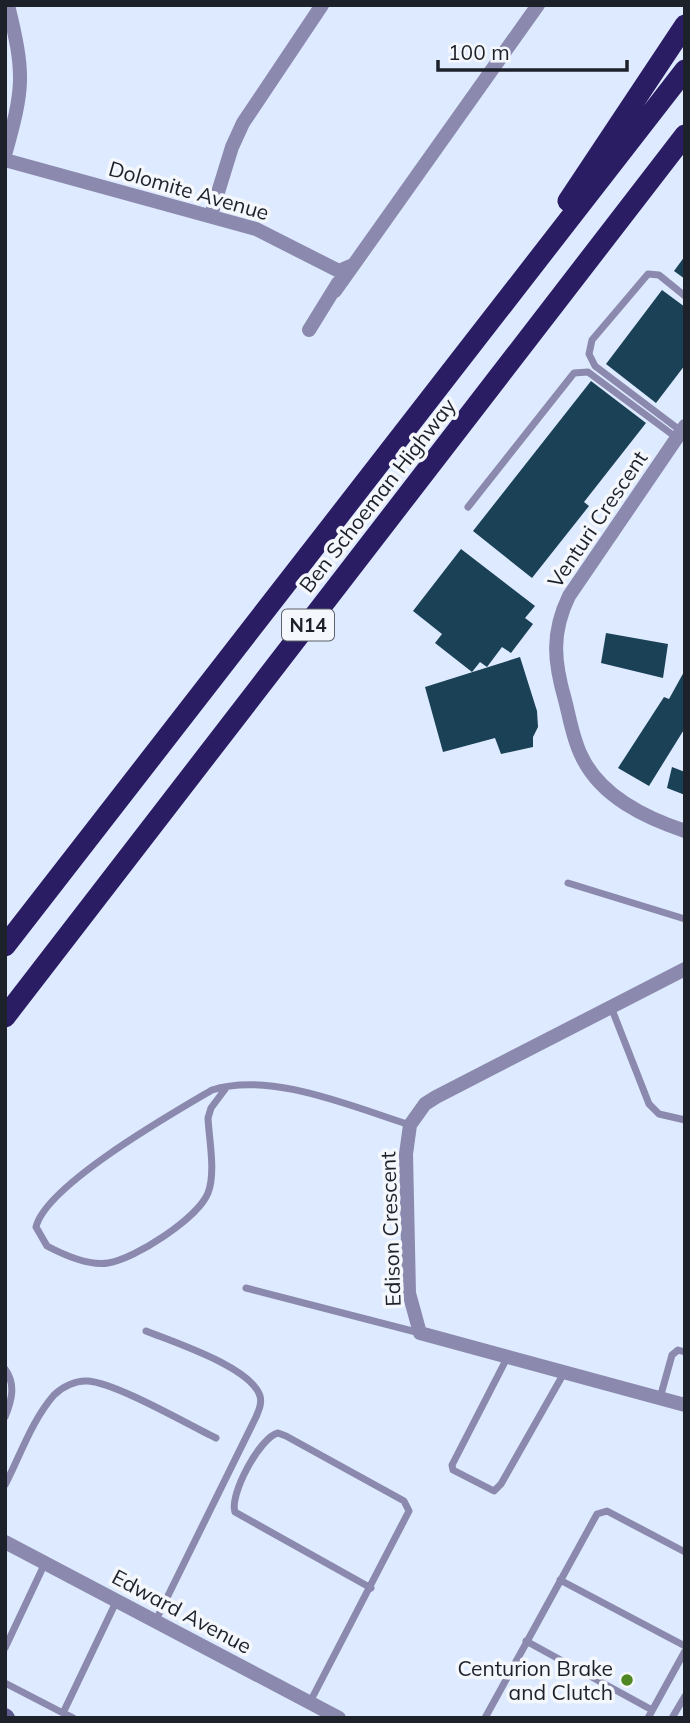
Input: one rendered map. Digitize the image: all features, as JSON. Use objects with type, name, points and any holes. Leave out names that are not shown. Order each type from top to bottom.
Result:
[{"type":"highway","points":[[402,434],[529,258],[685,25]]},
{"type":"highway","name":"Ben Schoeman Highway","points":[[5,946],[685,70]]},
{"type":"highway","name":"Ben Schoeman Highway","points":[[5,1017],[685,135]]},
{"type":"highway","points":[[610,232],[646,196],[685,149]]},
{"type":"street","points":[[5,158],[22,94],[22,73],[8,5]]},
{"type":"street","points":[[211,215],[243,123],[322,5]]},
{"type":"street","points":[[309,330],[538,5]]},
{"type":"street","name":"Dolomite Avenue","points":[[5,158],[211,215],[272,236],[330,267]]},
{"type":"street","points":[[330,267],[345,271],[353,265]]},
{"type":"street","points":[[330,267],[339,281],[335,291]]},
{"type":"street","name":"Venturi Crescent","points":[[681,431],[569,596],[557,625],[554,648],[573,731],[587,766],[636,812],[685,831]]},
{"type":"street","name":"Edison Crescent","points":[[685,969],[425,1104],[410,1125],[406,1154],[408,1293],[420,1334],[685,1405]]},
{"type":"street","name":"Edward Avenue","points":[[5,1542],[339,1718]]},
{"type":"lane","points":[[681,431],[595,366],[589,354],[592,340],[648,274],[659,275],[685,296]]},
{"type":"lane","points":[[468,507],[574,373],[588,372],[681,431]]},
{"type":"lane","points":[[568,883],[685,919]]},
{"type":"lane","points":[[611,1006],[649,1104],[659,1114],[685,1120]]},
{"type":"lane","points":[[226,1087],[211,1108],[208,1118],[210,1184],[198,1208],[150,1245],[107,1263],[76,1258],[47,1246],[38,1235],[39,1217],[73,1183],[105,1157],[204,1095],[226,1087],[251,1083],[315,1095],[410,1125]]},
{"type":"lane","points":[[246,1288],[420,1334]]},
{"type":"lane","points":[[146,1331],[240,1373],[256,1388],[261,1400],[245,1441],[156,1620]]},
{"type":"lane","points":[[660,1398],[672,1355],[678,1350],[685,1352]]},
{"type":"lane","points":[[507,1358],[452,1465],[453,1470],[494,1490],[508,1473],[564,1373]]},
{"type":"lane","points":[[5,1369],[12,1378],[12,1392],[5,1417]]},
{"type":"lane","points":[[5,1485],[46,1407],[56,1394],[79,1381],[90,1381],[110,1388],[216,1438]]},
{"type":"lane","points":[[310,1702],[371,1588],[408,1515],[408,1506],[376,1484],[286,1436],[278,1433],[267,1438],[255,1455],[235,1496],[235,1512],[371,1588]]},
{"type":"lane","points":[[485,1718],[559,1580],[600,1511],[607,1511],[685,1552]]},
{"type":"lane","points":[[5,1648],[46,1563]]},
{"type":"lane","points":[[526,1641],[650,1714],[685,1648],[559,1580]]},
{"type":"lane","points":[[63,1713],[117,1600]]},
{"type":"lane","points":[[5,1683],[73,1718]]},
{"type":"lane","points":[[672,1718],[685,1696]]},
{"type":"building","points":[[685,256],[685,279],[674,271]]},
{"type":"building","points":[[662,290],[685,307],[685,365],[656,403],[606,364]]},
{"type":"building","points":[[591,381],[646,423],[584,502],[589,506],[532,578],[473,531]]},
{"type":"building","points":[[461,549],[535,606],[525,618],[533,624],[511,653],[502,647],[487,667],[480,662],[472,672],[435,643],[442,634],[413,611]]},
{"type":"building","points":[[606,633],[668,644],[663,678],[601,663]]},
{"type":"building","points":[[520,657],[537,711],[538,727],[533,737],[533,747],[501,754],[495,738],[443,752],[425,687]]},
{"type":"building","points":[[685,670],[685,728],[649,786],[618,768],[664,697],[669,699]]},
{"type":"building","points":[[672,767],[685,772],[685,795],[667,788]]},
{"type":"place","name":"Centurion Brake and Clutch","points":[[627,1680]]}]
